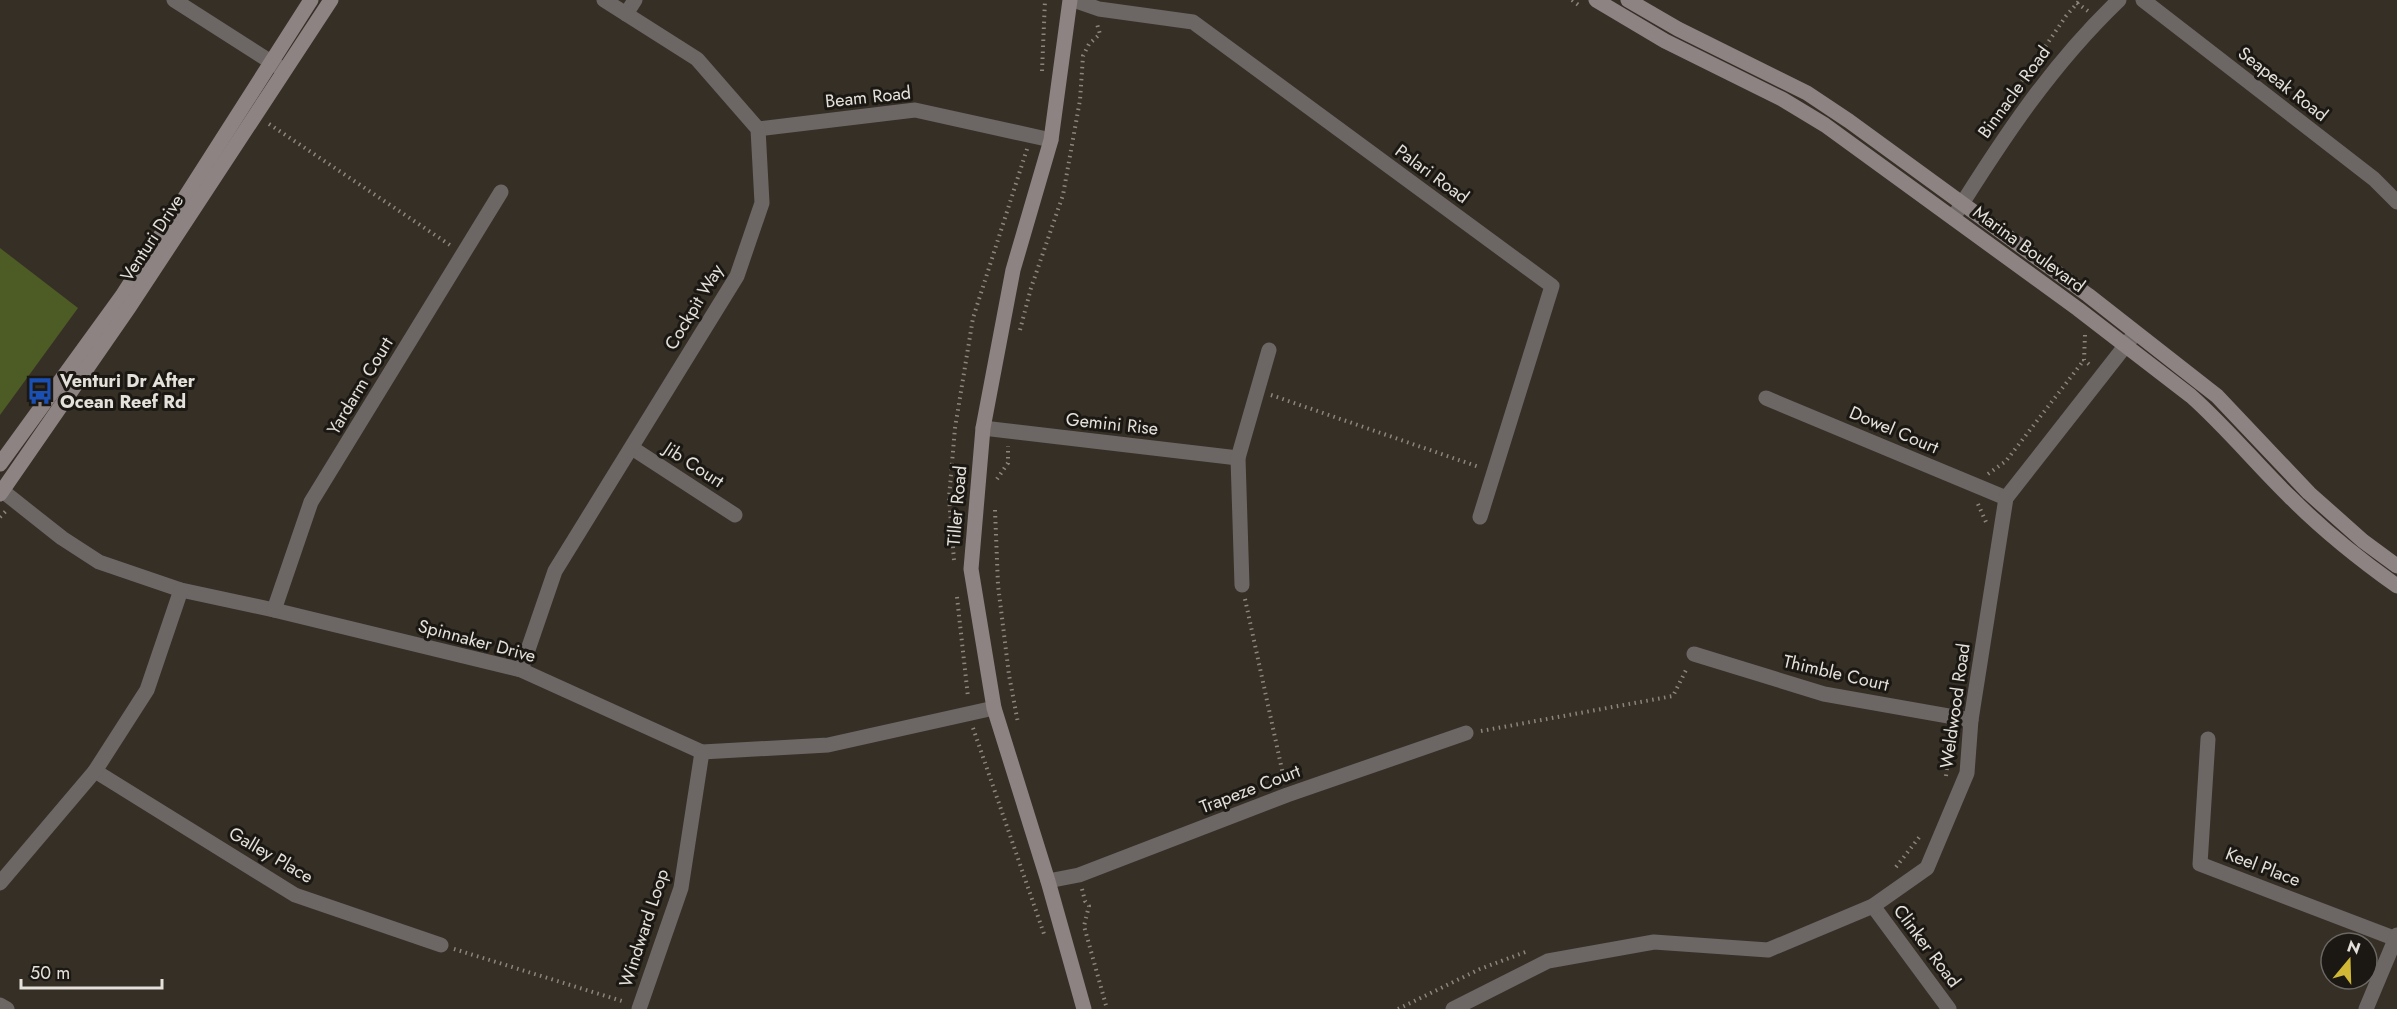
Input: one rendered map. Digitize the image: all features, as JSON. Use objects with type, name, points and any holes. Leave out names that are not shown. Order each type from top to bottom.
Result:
[{"type":"street","points":[[174,0],[285,71]]},
{"type":"street","name":"Venturi Drive","points":[[0,464],[122,296],[311,0]]},
{"type":"street","name":"Venturi Drive","points":[[1,491],[99,353],[331,0]]},
{"type":"street","points":[[604,0],[697,59],[758,129]]},
{"type":"street","points":[[626,14],[635,0]]},
{"type":"street","name":"Palari Road","points":[[1071,0],[1099,9],[1193,22],[1552,286],[1480,517]]},
{"type":"street","name":"Tiller Road","points":[[1071,0],[1051,140],[1013,270],[983,428],[971,569],[994,708],[1048,881],[1084,1009]]},
{"type":"street","name":"Marina Boulevard","points":[[1628,0],[1807,93],[1849,121],[2222,424],[2288,496],[2327,532],[2397,586]]},
{"type":"street","name":"Binnacle Road","points":[[1957,211],[1984,166],[2062,58],[2119,0]]},
{"type":"street","name":"Seapeak Road","points":[[2144,0],[2374,179],[2397,202]]},
{"type":"street","name":"Marina Boulevard","points":[[1591,5],[1782,99],[2088,295],[2217,396],[2248,425],[2309,493],[2362,541],[2397,566]]},
{"type":"street","name":"Beam Road","points":[[758,129],[915,110],[1051,140]]},
{"type":"street","name":"Cockpit Way","points":[[520,670],[555,571],[737,276],[762,202],[758,129]]},
{"type":"street","name":"Yardarm Court","points":[[274,610],[311,502],[501,192]]},
{"type":"street","name":"Weldwood Road","points":[[1453,1009],[1548,962],[1654,942],[1768,950],[1873,906],[1927,868],[1967,773],[1971,720],[2006,498],[2136,333]]},
{"type":"street","points":[[1242,585],[1238,458],[1269,350]]},
{"type":"street","name":"Dowel Court","points":[[1766,398],[2006,498]]},
{"type":"street","name":"Gemini Rise","points":[[983,428],[1010,433],[1238,458]]},
{"type":"street","name":"Jib Court","points":[[632,448],[735,514]]},
{"type":"street","name":"Spinnaker Drive","points":[[1,491],[62,538],[99,562],[181,590],[274,610],[520,670],[702,752],[828,745],[994,708]]},
{"type":"street","points":[[0,883],[95,771],[147,690],[181,590]]},
{"type":"street","name":"Thimble Court","points":[[1694,654],[1824,694],[1971,720]]},
{"type":"street","name":"Trapeze Court","points":[[1048,881],[1079,875],[1287,795],[1466,734]]},
{"type":"street","name":"Keel Place","points":[[2208,739],[2200,864],[2396,937]]},
{"type":"street","name":"Windward Loop","points":[[639,1008],[681,888],[702,752]]},
{"type":"street","name":"Galley Place","points":[[95,771],[295,895],[441,945]]},
{"type":"street","name":"Clinker Road","points":[[1873,906],[1949,1009]]},
{"type":"street","points":[[2366,1009],[2396,937]]},
{"type":"street","points":[[0,1005],[7,1009]]},
{"type":"path","points":[[1042,74],[1045,0]]},
{"type":"path","points":[[1572,0],[1591,5]]},
{"type":"path","points":[[2009,100],[2079,2],[2100,18]]},
{"type":"path","points":[[1020,332],[1031,288],[1063,195],[1080,100],[1083,56],[1089,44],[1100,34],[1096,28],[1099,9]]},
{"type":"path","points":[[268,124],[463,254]]},
{"type":"path","points":[[954,564],[949,498],[955,428],[974,318],[1031,136]]},
{"type":"path","points":[[1986,524],[1975,497],[1984,477],[2007,461],[2084,360],[2086,336],[2079,329]]},
{"type":"path","points":[[2084,360],[2102,375]]},
{"type":"path","points":[[1258,390],[1494,472]]},
{"type":"path","points":[[996,488],[997,477],[1008,463],[1010,433]]},
{"type":"path","points":[[995,499],[994,540],[998,585],[1009,675],[1019,725]]},
{"type":"path","points":[[956,585],[974,732],[1046,941]]},
{"type":"path","points":[[1242,585],[1287,795]]},
{"type":"path","points":[[1466,734],[1673,696],[1694,654]]},
{"type":"path","points":[[1945,785],[1954,717]]},
{"type":"path","points":[[1889,876],[1923,831]]},
{"type":"path","points":[[1079,875],[1084,901],[1089,906],[1084,926],[1107,1009]]},
{"type":"path","points":[[441,945],[639,1008]]},
{"type":"path","points":[[1398,1009],[1480,969],[1532,949]]},
{"type":"green space","points":[[0,248],[78,308],[0,415]]},
{"type":"place","name":"Venturi Dr After Ocean Reef Rd","points":[[40,391]]}]
